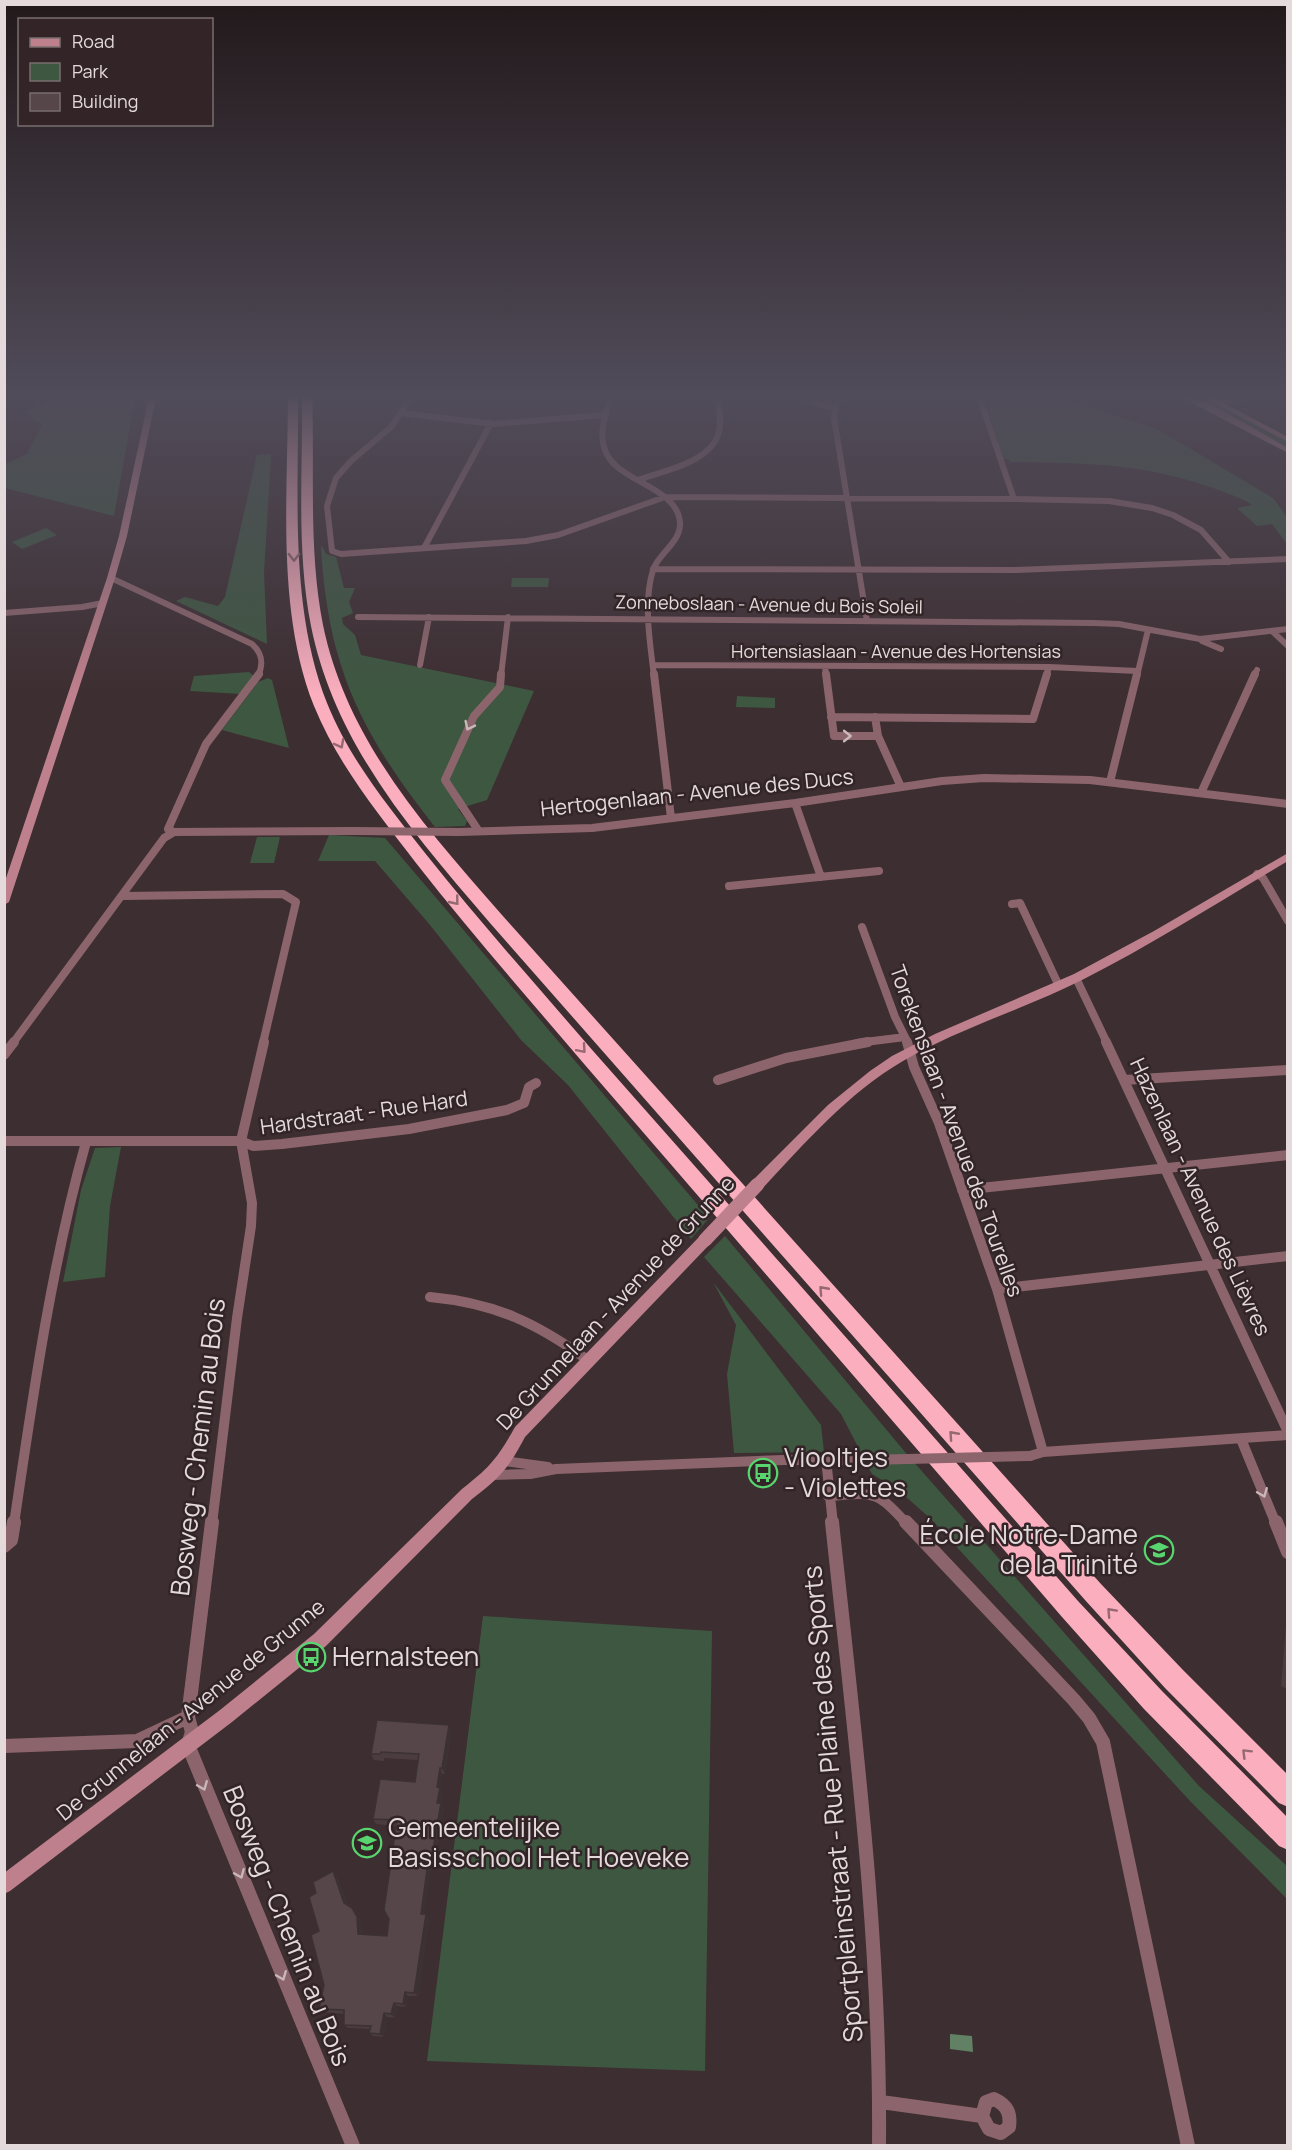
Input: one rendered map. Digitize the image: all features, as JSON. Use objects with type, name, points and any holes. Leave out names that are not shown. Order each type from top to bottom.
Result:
[{"type":"highway","points":[[294,493],[294,587],[298,626],[308,668],[321,705],[340,746],[372,796],[476,928],[1063,1600],[1153,1700],[1287,1837]]},
{"type":"highway","points":[[309,493],[311,586],[316,623],[335,695],[382,779],[414,824],[1085,1584],[1287,1794]]},
{"type":"street","points":[[4,902],[111,578],[132,493]]},
{"type":"street","points":[[329,493],[327,501],[332,551],[341,554],[526,541],[558,535],[665,497],[1014,499],[1109,501],[1152,508],[1173,515],[1201,530],[1229,562]]},
{"type":"street","points":[[424,548],[453,493]]},
{"type":"street","points":[[659,493],[677,512],[679,528],[676,537],[653,569],[647,619],[671,818]]},
{"type":"street","points":[[846,493],[867,621]]},
{"type":"street","points":[[1012,493],[1014,499]]},
{"type":"street","points":[[653,569],[1028,570],[1287,559]]},
{"type":"street","points":[[111,578],[247,641],[255,646],[262,656],[262,668],[259,675],[206,744],[168,829],[174,832]]},
{"type":"street","points":[[7,610],[102,606]]},
{"type":"street","name":"Zonneboslaan - Avenue du Bois Soleil","points":[[358,617],[1094,623],[1200,639]]},
{"type":"street","points":[[420,665],[429,617]]},
{"type":"street","points":[[478,830],[445,780],[474,716],[481,706],[497,693],[501,680],[508,617]]},
{"type":"street","points":[[1200,639],[1287,629]]},
{"type":"street","points":[[1110,782],[1148,630]]},
{"type":"street","points":[[1272,631],[1287,646]]},
{"type":"street","points":[[1200,639],[1221,649]]},
{"type":"street","name":"Hortensiaslaan - Avenue des Hortensias","points":[[653,665],[1048,667],[1138,671]]},
{"type":"street","points":[[825,666],[834,736],[878,736]]},
{"type":"street","points":[[831,717],[1033,719],[1048,667]]},
{"type":"street","points":[[1201,793],[1257,670]]},
{"type":"street","points":[[875,717],[878,736],[901,787]]},
{"type":"street","name":"Hertogenlaan - Avenue des Ducs","points":[[174,832],[459,832],[592,828],[795,803],[942,781],[994,778],[1110,782],[1287,804]]},
{"type":"street","points":[[795,803],[821,877]]},
{"type":"street","points":[[4,1055],[164,838],[174,832]]},
{"type":"street","name":"De Grunnelaan - Avenue de Grunne","points":[[4,1885],[188,1745],[320,1640],[467,1494],[492,1475],[504,1461],[520,1432],[831,1109],[909,1053],[1076,978],[1136,946],[1287,856]]},
{"type":"street","points":[[729,886],[879,872]]},
{"type":"street","points":[[1257,874],[1263,878],[1287,921]]},
{"type":"street","name":"Bosweg - Chemin au Bois","points":[[123,896],[283,894],[296,903],[242,1142],[252,1203],[251,1226],[237,1318],[188,1717],[192,1732],[188,1745],[353,2145]]},
{"type":"street","points":[[1012,904],[1020,903],[1059,986]]},
{"type":"street","name":"Torekenslaan - Avenue des Tourelles","points":[[862,927],[905,1037],[909,1053],[939,1123],[997,1289],[1043,1452]]},
{"type":"street","name":"Hazenlaan - Avenue des Lièvres","points":[[1076,978],[1166,1167],[1287,1434]]},
{"type":"street","points":[[718,1080],[750,1067],[821,1051],[905,1037]]},
{"type":"street","points":[[1124,1080],[1287,1070]]},
{"type":"street","name":"Hardstraat - Rue Hard","points":[[4,1142],[242,1142],[253,1146],[305,1142],[434,1125],[520,1105],[524,1102],[530,1087],[536,1083]]},
{"type":"street","points":[[4,1546],[11,1540],[52,1287],[70,1197],[86,1142]]},
{"type":"street","points":[[962,1190],[1287,1155]]},
{"type":"street","points":[[997,1289],[1287,1256]]},
{"type":"street","points":[[430,1297],[462,1299],[518,1315],[550,1332],[589,1361]]},
{"type":"street","points":[[492,1475],[530,1474],[556,1469],[826,1459],[1030,1456],[1043,1452],[1287,1434]]},
{"type":"street","points":[[1241,1439],[1287,1552]]},
{"type":"street","name":"Sportpleinstraat - Rue Plaine des Sports","points":[[826,1459],[868,1867],[878,2002],[881,2102],[879,2145]]},
{"type":"street","points":[[504,1461],[556,1469]]},
{"type":"street","points":[[828,1496],[868,1493],[885,1500],[1074,1700],[1089,1718],[1103,1742],[1188,2145]]},
{"type":"street","points":[[4,1746],[137,1741],[188,1717]]},
{"type":"street","points":[[881,2102],[981,2116]]},
{"type":"green space","points":[[26,493],[118,493],[114,516]]},
{"type":"green space","points":[[248,493],[269,493],[264,573],[267,644],[176,601],[185,597],[218,606],[225,597]]},
{"type":"green space","points":[[1227,493],[1265,493],[1273,498],[1287,517],[1287,544],[1272,524],[1257,526],[1237,508],[1252,505]]},
{"type":"green space","points":[[46,528],[57,535],[22,549],[12,542]]},
{"type":"green space","points":[[322,546],[326,554],[336,557],[344,588],[355,588],[349,602],[353,613],[342,618],[343,624],[355,635],[361,655],[534,691],[487,800],[458,809],[467,821],[465,826],[435,827],[387,761],[368,729],[353,697],[331,629]]},
{"type":"green space","points":[[512,578],[549,578],[548,587],[511,587]]},
{"type":"green space","points":[[249,672],[254,676],[241,694],[190,691],[194,676]]},
{"type":"green space","points":[[268,678],[272,680],[289,748],[222,730],[258,682]]},
{"type":"green space","points":[[737,696],[775,698],[775,708],[736,707]]},
{"type":"green space","points":[[329,835],[385,838],[709,1218],[691,1239],[568,1085],[521,1040],[430,925],[375,861],[318,861]]},
{"type":"green space","points":[[257,837],[280,837],[274,863],[250,863]]},
{"type":"green space","points":[[121,1147],[110,1206],[105,1277],[63,1282],[81,1190],[95,1148]]},
{"type":"green space","points":[[725,1236],[905,1452],[1199,1786],[1287,1866],[1287,1899],[1190,1801],[931,1519],[897,1489],[872,1474],[841,1414],[704,1257]]},
{"type":"green space","points":[[713,1282],[821,1425],[824,1452],[734,1453],[727,1374],[736,1325]]},
{"type":"green space","points":[[483,1616],[712,1631],[705,2071],[427,2061]]},
{"type":"shaded area","points":[[950,2034],[972,2036],[973,2052],[950,2049]]},
{"type":"building","points":[[377,1720],[449,1725],[437,1787],[440,1788],[437,1803],[441,1803],[432,1856],[429,1855],[421,1914],[426,1914],[414,1993],[405,1992],[403,2004],[394,2003],[391,2014],[384,2013],[380,2034],[369,2033],[371,2026],[344,2025],[344,2010],[319,2009],[324,1985],[311,1935],[319,1931],[309,1897],[316,1893],[313,1882],[333,1871],[344,1903],[352,1908],[357,1917],[358,1934],[387,1936],[389,1919],[384,1910],[397,1820],[373,1819],[380,1779],[415,1782],[419,1754],[381,1752],[371,1754]]},
{"type":"place","name":"Viooltjes - Violettes","points":[[763,1473]]},
{"type":"place","name":"École Notre-Dame de la Trinité","points":[[1159,1550]]},
{"type":"place","name":"Hernalsteen","points":[[311,1657]]},
{"type":"place","name":"Gemeentelijke Basisschool Het Hoeveke","points":[[367,1843]]}]
